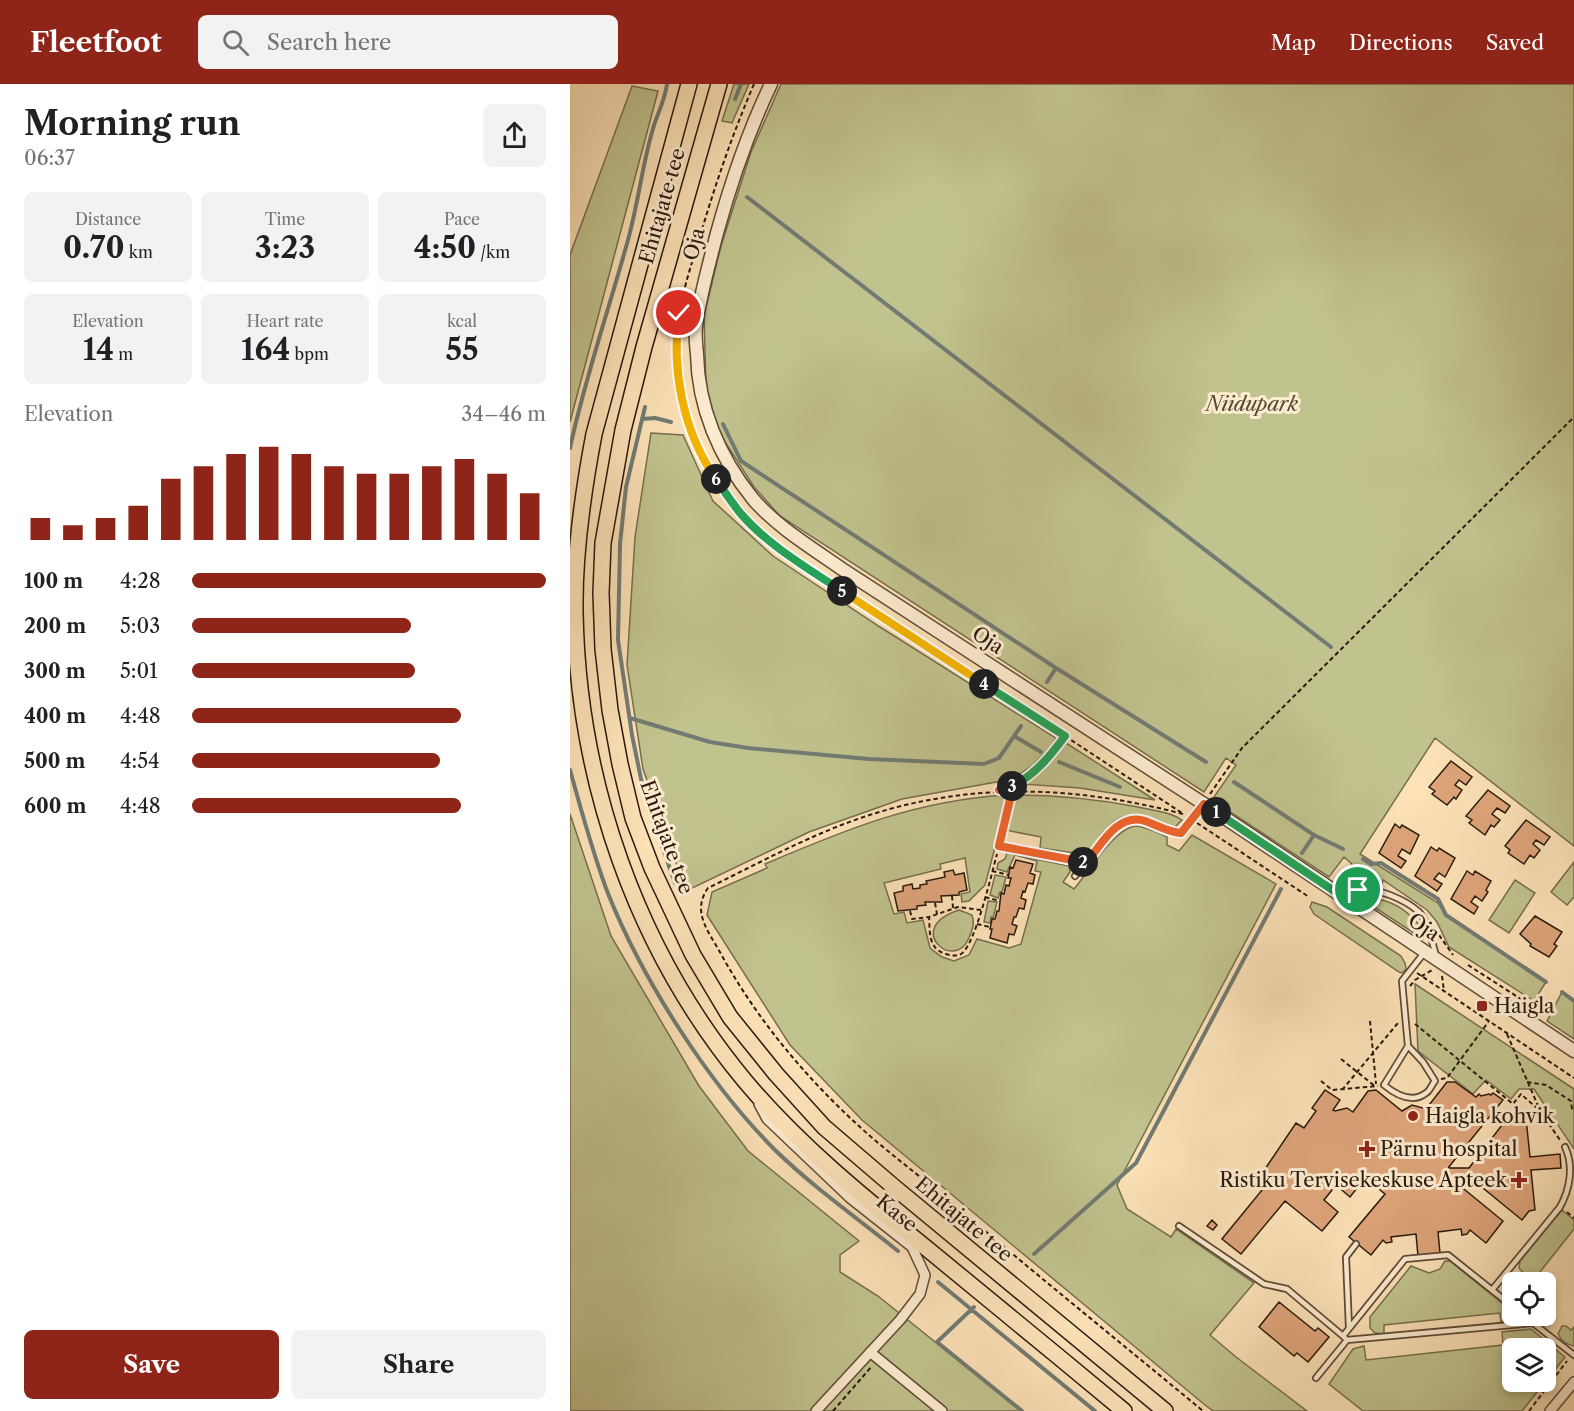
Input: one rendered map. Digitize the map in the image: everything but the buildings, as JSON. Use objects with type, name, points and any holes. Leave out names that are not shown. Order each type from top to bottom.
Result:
[{"type":"highway","name":"Ehitajate tee","points":[[689,84],[594,434],[585,482],[577,554],[575,610],[579,683],[592,765],[607,823],[644,921],[671,971],[710,1034],[746,1081],[844,1180],[1124,1411]]},
{"type":"highway","name":"Ehitajate tee","points":[[719,84],[644,347],[623,430],[603,543],[601,594],[603,649],[614,732],[633,818],[652,868],[693,955],[730,1017],[776,1074],[824,1127],[1165,1411]]},
{"type":"street","name":"Oja","points":[[771,84],[754,120],[730,186],[708,265],[696,328],[697,375],[704,410],[725,459],[754,499],[784,528],[842,569],[1204,804],[1425,951],[1436,964],[1574,1051]]},
{"type":"street","name":"Kase","points":[[746,1081],[767,1119],[850,1198],[912,1247],[925,1275],[920,1294],[900,1320],[816,1411]]},
{"type":"street","points":[[870,1352],[942,1411]]},
{"type":"street","points":[[1550,1411],[1574,1382]]},
{"type":"lane","points":[[1075,876],[1114,829],[1127,820],[1144,821],[1165,830],[1181,833],[1204,804]]},
{"type":"lane","points":[[999,846],[1087,862]]},
{"type":"lane","points":[[1343,897],[1358,890],[1376,891],[1390,895],[1419,913],[1429,930],[1436,964]]},
{"type":"lane","points":[[1408,1046],[1384,1085],[1397,1096],[1415,1098],[1426,1093],[1435,1081],[1423,1062],[1408,1046],[1402,981],[1425,951]]},
{"type":"lane","points":[[1492,1290],[1566,1197],[1572,1157],[1565,1148]]},
{"type":"lane","points":[[1179,1226],[1264,1284],[1287,1289],[1345,1338],[1502,1325]]},
{"type":"lane","points":[[1349,1328],[1346,1257],[1356,1244]]},
{"type":"lane","points":[[1316,1378],[1345,1338],[1349,1328],[1405,1259],[1448,1255],[1502,1298]]},
{"type":"lane","points":[[1537,1326],[1573,1354]]},
{"type":"path","points":[[754,84],[733,132],[679,313],[677,355],[682,400],[695,438],[709,469],[741,515],[784,552],[1065,736],[1042,764],[1025,779],[999,790]]},
{"type":"path","points":[[1204,804],[1242,748],[1574,417]]},
{"type":"path","points":[[1184,814],[1122,800],[1069,793],[999,790],[968,793],[880,812],[844,824],[708,888],[702,897],[700,907],[704,924],[744,994],[804,1071],[832,1100],[869,1135],[1203,1411]]},
{"type":"path","points":[[929,917],[931,943],[939,951],[953,956],[967,949],[985,897],[1012,791]]},
{"type":"path","points":[[992,871],[1009,875]]},
{"type":"path","points":[[952,896],[953,909]]},
{"type":"path","points":[[985,897],[1000,901]]},
{"type":"path","points":[[935,903],[937,914]]},
{"type":"path","points":[[910,911],[912,919],[929,917],[958,907],[981,910]]},
{"type":"path","points":[[977,924],[990,927]]},
{"type":"path","points":[[1435,928],[1452,955]]},
{"type":"path","points":[[1462,961],[1541,1012]]},
{"type":"path","points":[[1410,987],[1436,964]]},
{"type":"path","points":[[1412,969],[1574,1078]]},
{"type":"path","points":[[1441,972],[1444,991]]},
{"type":"path","points":[[1342,1090],[1404,1015],[1513,1104],[1521,1094],[1540,1111]]},
{"type":"path","points":[[1370,1021],[1376,1087]]},
{"type":"path","points":[[1435,1081],[1447,1078],[1489,1022]]},
{"type":"path","points":[[1506,1033],[1540,1111],[1565,1148]]},
{"type":"path","points":[[1341,1059],[1376,1087]]},
{"type":"path","points":[[1321,1082],[1332,1090],[1384,1085]]},
{"type":"path","points":[[1527,1082],[1546,1085],[1571,1101],[1574,1110]]},
{"type":"path","points":[[1529,1411],[1573,1354]]},
{"type":"green space","points":[[734,84],[749,84],[732,123],[722,121]]},
{"type":"green space","name":"Niidupark","points":[[781,84],[1574,84],[1574,846],[1435,738],[1360,854],[1438,903],[1446,915],[1454,921],[1546,982],[1534,1001],[1449,947],[1437,922],[1427,910],[1383,880],[1381,887],[1351,877],[1352,864],[1344,857],[1329,877],[1212,800],[1236,765],[1226,758],[1204,792],[780,516],[754,487],[718,431],[710,406],[706,386],[704,316],[721,246],[751,152]]},
{"type":"green space","points":[[632,86],[658,91],[570,422],[570,255]]},
{"type":"green space","points":[[651,433],[683,435],[713,501],[773,556],[880,627],[1056,738],[1052,745],[1033,765],[1013,779],[902,799],[809,832],[686,891],[643,769],[627,665],[635,537]]},
{"type":"green space","points":[[1066,743],[1155,800],[1080,788],[1022,784],[1043,770]]},
{"type":"green space","points":[[1005,795],[1006,806],[985,885],[969,901],[962,902],[961,894],[970,892],[965,858],[940,864],[941,869],[884,883],[894,914],[904,912],[907,923],[923,920],[930,948],[942,957],[954,961],[969,955],[977,939],[1009,948],[1021,944],[1041,872],[1035,871],[1037,861],[1015,855],[1007,872],[997,869],[998,863],[1005,859],[1007,853],[1069,866],[1070,872],[1063,882],[1074,889],[1119,834],[1128,828],[1140,826],[1167,837],[1167,845],[1179,851],[1192,835],[1276,884],[1117,1185],[1127,1209],[1171,1237],[1176,1229],[1254,1283],[1210,1335],[1307,1411],[1213,1411],[1205,1405],[862,1120],[790,1045],[707,915],[712,892],[767,868],[765,864],[824,839],[911,810],[972,798]]},
{"type":"green space","points":[[1014,795],[1107,802],[1161,812],[1182,820],[1175,827],[1137,815],[1127,816],[1112,823],[1088,852],[1082,854],[1040,848],[1041,837],[1005,830]]},
{"type":"green space","points":[[570,814],[611,936],[699,1086],[748,1151],[859,1241],[840,1255],[840,1272],[878,1296],[1021,1411],[570,1411]]},
{"type":"green space","points":[[1574,862],[1574,897],[1567,905],[1551,892]]},
{"type":"green space","points":[[995,875],[1006,877],[998,898],[990,895]]},
{"type":"green space","points":[[1515,880],[1535,893],[1509,933],[1489,920]]},
{"type":"green space","points":[[1375,899],[1391,903],[1405,911],[1417,922],[1426,936],[1423,939],[1371,905]]},
{"type":"green space","points":[[988,901],[997,902],[990,923],[984,922]]},
{"type":"green space","points":[[1312,902],[1327,907],[1401,956],[1406,969],[1402,973],[1399,972],[1314,914],[1310,907]]},
{"type":"green space","points":[[959,910],[972,915],[973,924],[969,938],[962,948],[953,951],[944,949],[937,944],[934,936],[935,927],[943,918]]},
{"type":"green space","points":[[1415,984],[1574,1089],[1574,1149],[1534,1089],[1519,1089],[1511,1099],[1486,1080],[1473,1094],[1418,1051]]},
{"type":"green space","points":[[1562,992],[1574,1001],[1574,1039],[1547,1021]]},
{"type":"green space","points":[[1562,1210],[1574,1220],[1574,1229],[1540,1272],[1523,1272],[1519,1268],[1520,1261]]},
{"type":"green space","points":[[1445,1261],[1450,1261],[1502,1303],[1502,1322],[1500,1313],[1384,1325],[1384,1334],[1375,1333],[1370,1328],[1370,1317],[1411,1266],[1429,1273],[1440,1269]]},
{"type":"green space","points":[[1562,1326],[1571,1330],[1574,1327],[1574,1346],[1565,1342],[1558,1334]]},
{"type":"green space","points":[[1531,1329],[1542,1338],[1502,1338],[1502,1332]]},
{"type":"green space","points":[[1502,1345],[1502,1392],[1537,1392],[1522,1411],[1363,1411],[1329,1384],[1353,1349],[1364,1346],[1366,1360]]},
{"type":"green space","points":[[1556,1350],[1565,1357],[1556,1368]]},
{"type":"waterway","points":[[570,448],[628,240],[649,145],[667,84]]},
{"type":"waterway","points":[[735,99],[741,84]]},
{"type":"waterway","points":[[747,197],[1331,647]]},
{"type":"waterway","points":[[645,407],[626,487],[620,544],[618,640],[632,735],[645,798],[675,883]]},
{"type":"waterway","points":[[642,419],[655,418],[671,422]]},
{"type":"waterway","points":[[723,424],[741,461],[1056,668],[1206,762]]},
{"type":"waterway","points":[[1047,682],[1056,668]]},
{"type":"waterway","points":[[630,718],[710,742],[748,748],[869,759],[984,764],[999,758],[1021,726]]},
{"type":"waterway","points":[[1014,736],[1041,752]]},
{"type":"waterway","points":[[1059,762],[1120,787]]},
{"type":"waterway","points":[[570,770],[609,896],[640,963],[680,1031],[726,1095],[775,1150],[820,1190],[898,1251]]},
{"type":"waterway","points":[[1234,782],[1314,835],[1343,849]]},
{"type":"waterway","points":[[1302,853],[1314,835]]},
{"type":"waterway","points":[[1363,859],[1371,864],[1381,863],[1438,899],[1446,915],[1546,982]]},
{"type":"waterway","points":[[1034,1254],[1136,1163],[1281,889]]},
{"type":"waterway","points":[[1562,992],[1574,1001]]},
{"type":"waterway","points":[[938,1282],[1095,1411]]},
{"type":"waterway","points":[[974,1307],[937,1342],[1022,1411]]},
{"type":"place","name":"Haigla","points":[[1482,1006]]},
{"type":"place","name":"Haigla kohvik","points":[[1413,1116]]},
{"type":"place","name":"Pärnu hospital","points":[[1367,1149]]},
{"type":"place","name":"Ristiku Tervisekeskuse Apteek","points":[[1519,1180]]},
{"type":"route","points":[[679,313],[677,355],[682,400],[709,469],[741,515],[784,552],[1065,736],[1042,764],[1025,779],[999,790],[1012,791],[999,846],[1087,862],[1110,834],[1127,820],[1144,821],[1165,830],[1181,833],[1204,804],[1343,897],[1358,890]]}]
